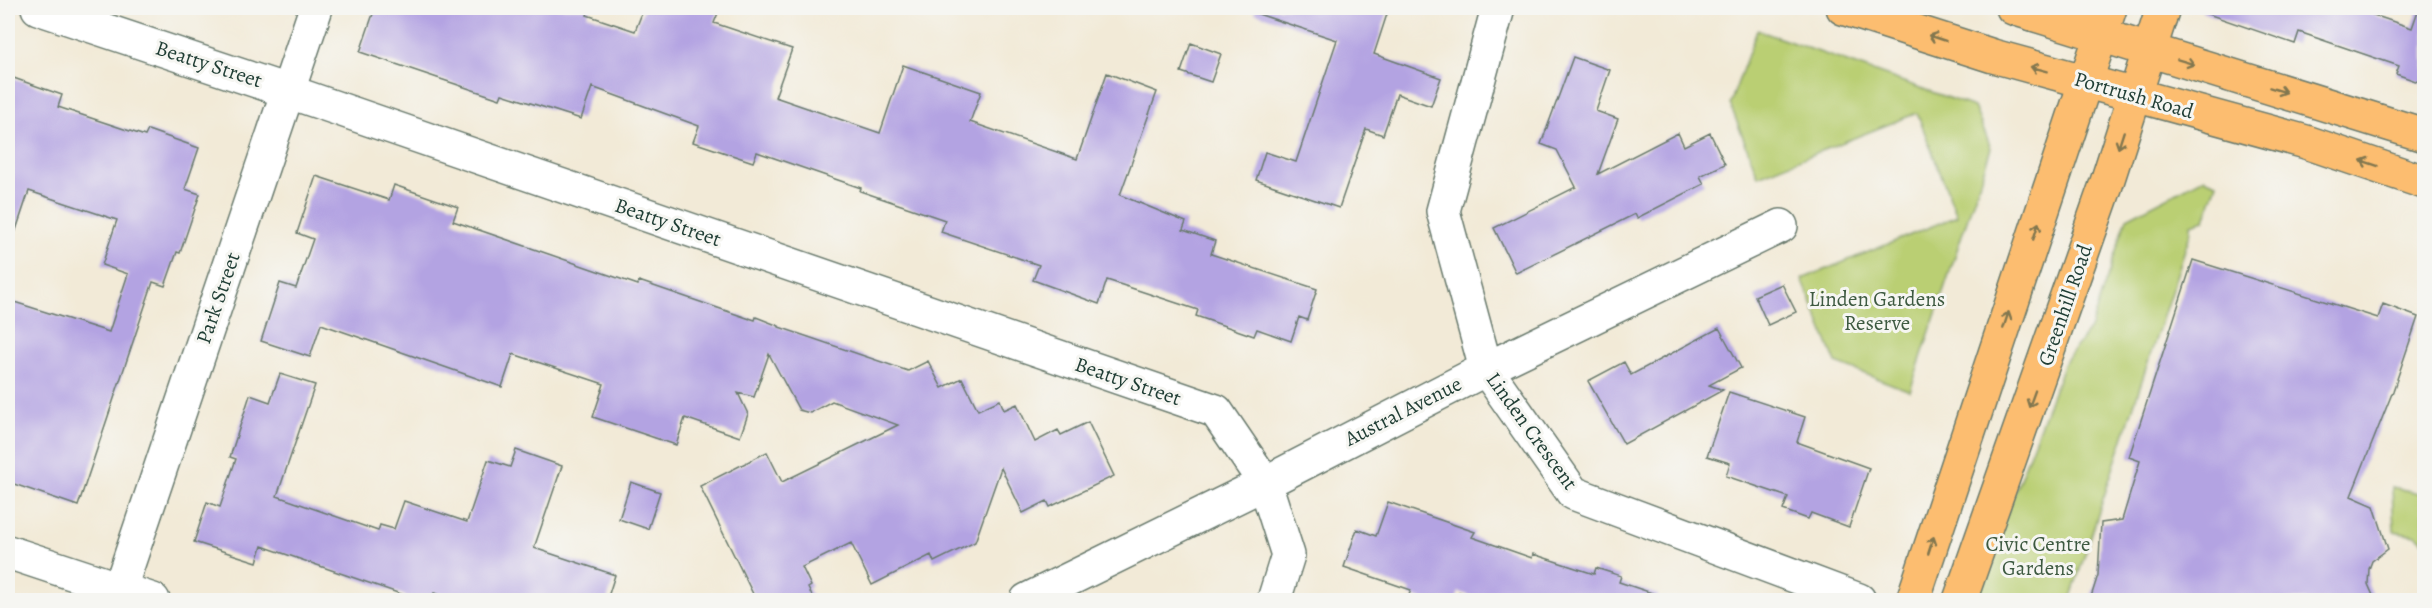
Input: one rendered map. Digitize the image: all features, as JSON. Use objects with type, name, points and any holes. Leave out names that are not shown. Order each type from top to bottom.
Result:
[{"type":"main road","name":"Portrush Road","points":[[1843,8],[1971,49],[2306,142],[2424,182]]},
{"type":"main road","points":[[2013,8],[2105,21],[2149,51],[2424,135]]},
{"type":"main road","name":"Greenhill Road","points":[[1960,600],[2064,306],[2163,8]]},
{"type":"main road","points":[[1913,600],[2105,21]]},
{"type":"street","name":"Beatty Street","points":[[38,8],[287,91],[1216,411],[1265,483],[1288,555],[1274,600]]},
{"type":"street","name":"Park Street","points":[[117,595],[316,8]]},
{"type":"street","name":"Linden Crescent","points":[[1498,8],[1443,211],[1485,369],[1574,493],[1859,600]]},
{"type":"street","name":"Austral Avenue","points":[[1027,600],[1265,483],[1485,369],[1781,226]]},
{"type":"street","points":[[8,552],[117,595],[153,600]]},
{"type":"green space","name":"Linden Gardens Reserve","points":[[1757,30],[1974,107],[1991,148],[1910,391],[1836,363],[1802,279],[1957,216],[1917,113],[1758,176],[1730,104]]},
{"type":"green space","name":"Civic Centre Gardens","points":[[2204,178],[2217,183],[2205,220],[2191,224],[2191,231],[2070,600],[1974,600],[2064,363],[2090,329],[2127,218]]},
{"type":"green space","points":[[2392,487],[2424,494],[2424,542],[2416,535],[2394,531]]},
{"type":"building","points":[[375,8],[590,8],[587,15],[635,31],[644,8],[720,8],[714,23],[792,49],[775,97],[880,133],[903,65],[981,92],[970,122],[1077,159],[1107,73],[1157,92],[1120,195],[1186,222],[1183,230],[1215,241],[1211,254],[1317,289],[1307,320],[1299,317],[1291,341],[1257,329],[1254,336],[1196,316],[1198,310],[1107,280],[1099,304],[1033,280],[1039,265],[941,232],[945,220],[757,152],[753,162],[693,142],[699,126],[592,87],[581,119],[502,94],[500,99],[360,52]]},
{"type":"building","points":[[1256,8],[1389,8],[1374,54],[1441,78],[1431,106],[1397,94],[1383,135],[1366,129],[1339,208],[1256,180],[1265,152],[1296,162],[1337,40],[1255,13]]},
{"type":"building","points":[[2202,8],[2353,8],[2412,28],[2419,8],[2424,8],[2424,84],[2396,74],[2399,66],[2299,32],[2295,44],[2202,12]]},
{"type":"building","points":[[1191,43],[1221,54],[1211,82],[1181,72]]},
{"type":"building","points":[[1573,57],[1610,70],[1596,111],[1618,119],[1598,174],[1678,133],[1684,146],[1710,133],[1725,164],[1700,176],[1704,184],[1637,218],[1635,214],[1516,273],[1494,228],[1576,187],[1557,150],[1541,144]]},
{"type":"building","points":[[8,76],[62,95],[58,107],[145,136],[148,130],[199,148],[185,189],[200,194],[180,253],[177,252],[165,286],[153,282],[78,506],[8,482],[8,300],[109,332],[128,274],[102,265],[117,220],[29,191],[12,242],[8,241]]},
{"type":"building","points":[[316,176],[389,200],[394,185],[458,207],[453,221],[638,285],[639,281],[750,319],[755,320],[756,317],[908,371],[928,361],[942,388],[962,378],[978,410],[1000,400],[1004,410],[1017,404],[1035,442],[1058,430],[1061,435],[1088,422],[1114,476],[1050,507],[1047,501],[1023,513],[1001,468],[975,542],[934,562],[931,555],[872,585],[851,543],[802,567],[811,586],[808,588],[814,600],[756,600],[700,486],[767,452],[782,482],[898,425],[832,401],[810,413],[799,410],[769,354],[754,397],[738,393],[748,414],[740,437],[685,418],[676,445],[593,417],[604,384],[513,354],[502,387],[321,324],[310,357],[261,341],[280,283],[296,288],[313,239],[297,233]]},
{"type":"building","points":[[2193,260],[2378,318],[2383,304],[2418,317],[2393,391],[2351,496],[2374,506],[2388,549],[2372,561],[2369,569],[2368,584],[2375,600],[2090,600],[2098,575],[2101,523],[2122,520],[2140,461],[2129,457]]},
{"type":"building","points":[[1782,284],[1796,312],[1768,325],[1755,296]]},
{"type":"building","points":[[1719,328],[1741,368],[1709,385],[1723,390],[1624,444],[1588,381],[1624,362],[1631,375]]},
{"type":"building","points":[[280,374],[315,385],[277,496],[378,531],[380,525],[394,529],[404,501],[467,522],[488,460],[510,467],[516,450],[562,466],[534,548],[615,575],[607,600],[457,600],[434,593],[431,600],[418,600],[262,546],[257,562],[194,542],[207,502],[220,507],[236,459],[230,457],[250,395],[270,402]]},
{"type":"building","points":[[1729,392],[1805,417],[1797,442],[1869,468],[1849,527],[1811,513],[1808,519],[1783,510],[1788,497],[1726,476],[1730,463],[1707,456]]},
{"type":"building","points":[[631,482],[660,492],[648,529],[619,519]]},
{"type":"building","points":[[1388,502],[1475,532],[1472,537],[1532,558],[1533,554],[1594,574],[1596,568],[1621,576],[1619,582],[1658,595],[1658,600],[1483,600],[1459,592],[1456,600],[1424,600],[1409,595],[1411,590],[1344,567],[1357,529],[1376,536]]}]
